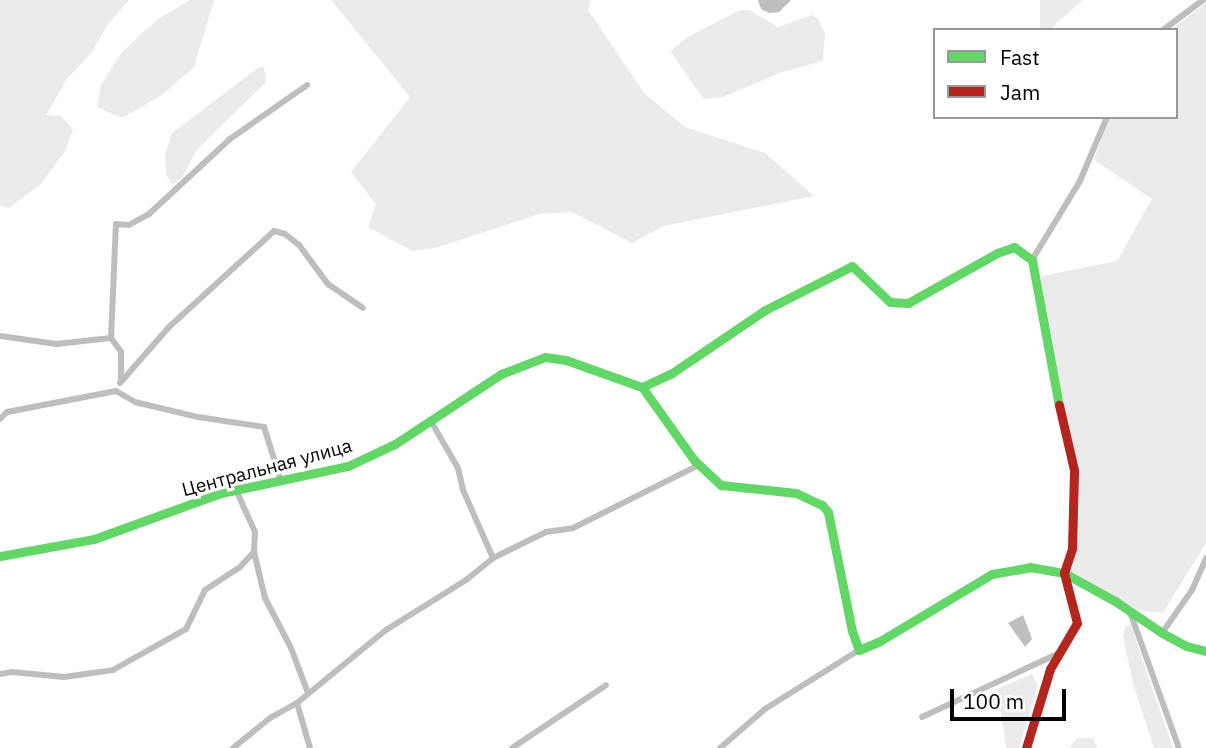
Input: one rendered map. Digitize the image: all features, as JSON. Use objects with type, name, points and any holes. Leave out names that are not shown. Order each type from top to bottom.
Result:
[{"type":"street","points":[[1166,28],[1203,0]]},
{"type":"street","points":[[120,383],[121,352],[111,338],[116,224],[129,225],[149,214],[230,139],[307,85]]},
{"type":"street","points":[[1026,748],[1050,669],[1077,623],[1064,573],[1072,548],[1074,470],[1051,369],[1032,260],[1080,181],[1106,119]]},
{"type":"street","points":[[116,391],[169,327],[274,231],[285,234],[299,245],[328,284],[363,308]]},
{"type":"street","points":[[859,650],[852,631],[828,512],[822,505],[796,493],[722,485],[699,465],[642,387],[672,373],[765,310],[852,266],[890,302],[908,303],[1014,247],[1032,260]]},
{"type":"street","points":[[0,336],[56,344],[111,338]]},
{"type":"street","name":"Центральная улица","points":[[0,556],[94,539],[236,490],[358,462],[432,423],[501,374],[545,357],[566,360],[642,387]]},
{"type":"street","points":[[0,419],[3,411],[116,391],[135,402],[198,417],[264,427],[281,481]]},
{"type":"street","points":[[432,423],[458,468],[463,490],[494,558]]},
{"type":"street","points":[[233,748],[270,718],[297,703],[386,630],[466,580],[494,558],[546,531],[573,528],[699,465]]},
{"type":"street","points":[[236,490],[255,533],[254,552],[265,598],[291,648],[308,693]]},
{"type":"street","points":[[0,674],[12,672],[64,677],[113,670],[186,629],[205,590],[240,567],[254,552]]},
{"type":"street","points":[[1162,633],[1180,612],[1206,558]]},
{"type":"street","points":[[720,748],[765,709],[859,650],[992,574],[1030,567],[1064,573],[1162,633],[1204,649]]},
{"type":"street","points":[[1130,612],[1179,748]]},
{"type":"street","points":[[922,717],[1061,652]]},
{"type":"street","points":[[512,748],[606,685]]},
{"type":"street","points":[[297,703],[310,748]]},
{"type":"shaded area","points":[[0,0],[129,0],[108,24],[92,52],[67,79],[46,115],[61,116],[73,129],[65,151],[41,184],[9,208],[0,206]]},
{"type":"shaded area","points":[[190,0],[214,0],[194,67],[162,95],[122,118],[97,107],[101,85],[122,52],[158,19]]},
{"type":"shaded area","points":[[331,0],[591,0],[588,10],[644,93],[685,127],[765,153],[814,196],[664,226],[632,243],[572,212],[539,214],[435,248],[412,251],[368,227],[376,205],[351,172],[410,97]]},
{"type":"shaded area","points":[[758,0],[791,0],[779,12],[769,13],[761,9]]},
{"type":"shaded area","points":[[1040,0],[1083,0],[1051,28],[1040,28]]},
{"type":"shaded area","points":[[1206,3],[1206,543],[1163,613],[1138,610],[1068,570],[1077,489],[1041,276],[1117,261],[1152,199],[1094,160],[1108,119],[1178,119],[1178,28],[1173,28]]},
{"type":"shaded area","points":[[740,10],[749,10],[778,27],[812,15],[818,19],[825,33],[823,61],[782,72],[723,97],[704,99],[670,51],[689,36]]},
{"type":"shaded area","points":[[259,67],[264,67],[266,82],[196,151],[182,178],[172,185],[166,175],[165,155],[172,133]]},
{"type":"shaded area","points":[[1023,615],[1032,639],[1025,647],[1008,623]]},
{"type":"shaded area","points":[[1131,625],[1173,748],[1154,748],[1134,687],[1123,637],[1125,626]]},
{"type":"shaded area","points":[[1032,674],[1038,685],[1019,748],[1006,748],[1001,712],[986,699],[993,691]]},
{"type":"shaded area","points":[[1077,738],[1093,738],[1097,748],[1069,748]]},
{"type":"traffic: fast","points":[[642,387],[672,373],[765,310],[852,266],[890,302],[908,303],[997,253],[1014,247],[1032,260],[1059,405]]},
{"type":"traffic: fast","points":[[0,556],[94,539],[221,493],[348,466],[395,444],[501,374],[545,357],[566,360],[642,387]]},
{"type":"traffic: fast","points":[[642,387],[694,460],[721,485],[796,493],[822,505],[828,512],[852,631],[859,650],[880,641],[992,574],[1030,567],[1064,573],[1115,601],[1162,633],[1186,646],[1206,651]]},
{"type":"traffic: jam","points":[[1026,748],[1050,669],[1077,623],[1064,573],[1072,548],[1074,470],[1059,405]]}]
